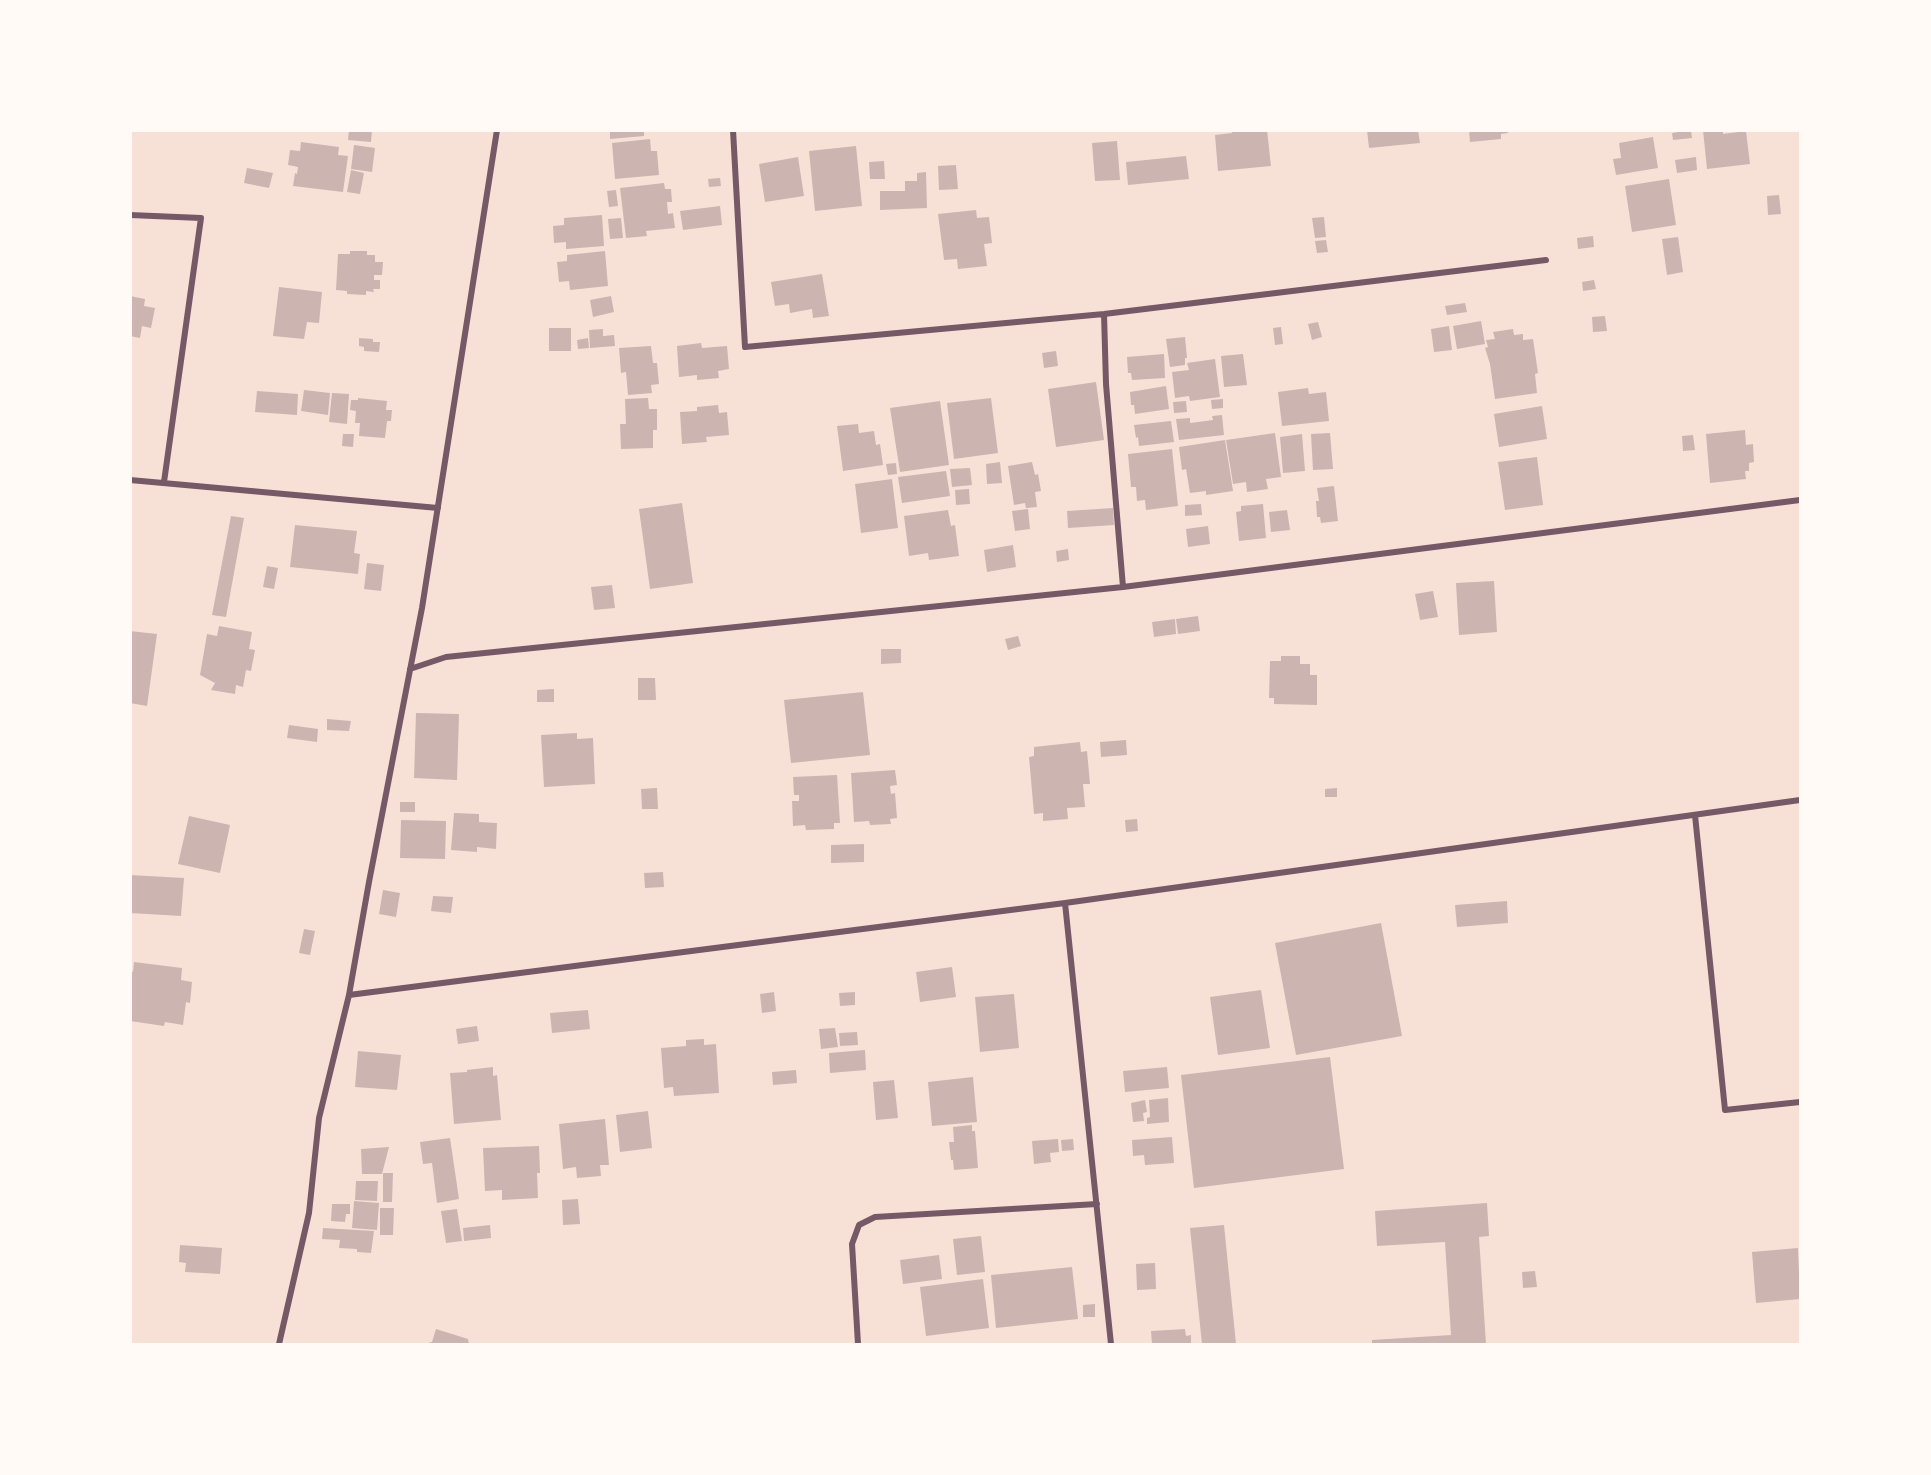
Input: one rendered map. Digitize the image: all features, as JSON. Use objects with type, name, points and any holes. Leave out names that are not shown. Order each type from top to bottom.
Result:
[{"type":"street","points":[[279,1344],[309,1213],[319,1118],[349,994],[422,608],[496,130]]},
{"type":"street","points":[[733,130],[745,347],[1104,314],[1546,260]]},
{"type":"street","points":[[130,215],[201,218],[164,482]]},
{"type":"street","points":[[1104,314],[1111,450],[1123,587]]},
{"type":"street","points":[[130,480],[438,508]]},
{"type":"street","points":[[410,669],[446,657],[1123,587],[1800,500]]},
{"type":"street","points":[[349,994],[1065,903],[1800,800]]},
{"type":"street","points":[[1695,815],[1725,1110],[1800,1102]]},
{"type":"street","points":[[1065,903],[1111,1344]]},
{"type":"street","points":[[858,1344],[852,1244],[860,1225],[875,1217],[1097,1204]]},
{"type":"building","points":[[349,130],[372,130],[371,142],[348,140]]},
{"type":"building","points":[[610,130],[644,130],[644,136],[610,139]]},
{"type":"building","points":[[1231,130],[1267,130],[1271,166],[1218,171],[1215,135],[1232,133]]},
{"type":"building","points":[[1367,130],[1418,130],[1420,143],[1369,148]]},
{"type":"building","points":[[1469,130],[1508,130],[1508,133],[1501,134],[1501,139],[1470,142]]},
{"type":"building","points":[[1691,130],[1692,138],[1673,140],[1672,133]]},
{"type":"building","points":[[1703,130],[1723,130],[1723,134],[1746,131],[1750,164],[1707,169]]},
{"type":"building","points":[[1653,137],[1658,168],[1616,175],[1613,159],[1621,158],[1619,143]]},
{"type":"building","points":[[650,139],[651,151],[657,151],[659,175],[615,179],[612,143]]},
{"type":"building","points":[[1117,141],[1120,180],[1095,181],[1092,143]]},
{"type":"building","points":[[301,142],[339,147],[338,155],[348,156],[343,192],[293,186],[298,167],[288,165],[290,150],[300,151]]},
{"type":"building","points":[[354,145],[375,148],[372,172],[351,169]]},
{"type":"building","points":[[856,146],[862,206],[815,211],[809,151]]},
{"type":"building","points":[[1186,156],[1189,179],[1128,185],[1126,162]]},
{"type":"building","points":[[798,157],[804,196],[765,202],[759,164]]},
{"type":"building","points":[[1696,157],[1697,170],[1677,173],[1675,160]]},
{"type":"building","points":[[884,161],[885,179],[870,179],[869,162]]},
{"type":"building","points":[[956,165],[958,189],[939,190],[938,166]]},
{"type":"building","points":[[247,168],[273,173],[269,188],[244,183]]},
{"type":"building","points":[[351,170],[364,173],[360,194],[347,192]]},
{"type":"building","points":[[926,172],[927,208],[880,210],[880,191],[905,191],[905,181],[917,181],[917,173]]},
{"type":"building","points":[[720,178],[721,186],[709,187],[708,179]]},
{"type":"building","points":[[1669,179],[1676,225],[1632,232],[1625,186]]},
{"type":"building","points":[[664,183],[665,189],[671,189],[672,202],[667,202],[668,214],[673,213],[675,228],[646,231],[647,236],[626,238],[620,188]]},
{"type":"building","points":[[616,190],[618,206],[609,207],[607,191]]},
{"type":"building","points":[[1779,195],[1781,214],[1768,215],[1767,196]]},
{"type":"building","points":[[720,206],[722,225],[683,230],[680,211]]},
{"type":"building","points":[[976,210],[977,218],[989,217],[992,243],[984,244],[987,266],[958,269],[957,259],[944,260],[938,214]]},
{"type":"building","points":[[602,215],[604,246],[566,249],[566,242],[554,243],[553,226],[564,225],[564,218]]},
{"type":"building","points":[[1324,217],[1326,237],[1315,238],[1312,218]]},
{"type":"building","points":[[621,218],[623,238],[610,239],[608,219]]},
{"type":"building","points":[[1593,236],[1594,247],[1578,249],[1577,238]]},
{"type":"building","points":[[1678,237],[1683,272],[1667,275],[1662,239]]},
{"type":"building","points":[[1326,240],[1328,252],[1317,253],[1315,241]]},
{"type":"building","points":[[350,251],[367,251],[367,255],[375,255],[375,262],[383,262],[382,275],[374,275],[374,280],[380,280],[380,289],[373,289],[374,292],[366,291],[366,295],[347,294],[347,291],[336,290],[338,254],[350,254]]},
{"type":"building","points":[[605,251],[608,286],[570,290],[569,281],[559,282],[557,262],[567,261],[567,255]]},
{"type":"building","points":[[822,274],[829,316],[813,318],[812,309],[790,313],[789,304],[775,306],[771,282]]},
{"type":"building","points":[[1594,280],[1596,289],[1583,291],[1582,282]]},
{"type":"building","points":[[279,287],[322,292],[319,323],[307,322],[304,339],[273,336]]},
{"type":"building","points":[[130,296],[145,299],[144,306],[155,308],[151,328],[142,326],[140,338],[130,336]]},
{"type":"building","points":[[611,296],[614,312],[593,317],[590,300]]},
{"type":"building","points":[[1465,303],[1467,312],[1447,315],[1445,306]]},
{"type":"building","points":[[1605,316],[1607,331],[1593,332],[1592,317]]},
{"type":"building","points":[[1481,321],[1485,344],[1457,349],[1453,326]]},
{"type":"building","points":[[1318,322],[1322,337],[1312,340],[1308,324]]},
{"type":"building","points":[[1449,326],[1452,350],[1434,352],[1431,329]]},
{"type":"building","points":[[1281,327],[1283,344],[1275,345],[1273,328]]},
{"type":"building","points":[[549,328],[571,328],[571,351],[549,351]]},
{"type":"building","points":[[603,329],[603,336],[614,335],[615,346],[590,348],[589,330]]},
{"type":"building","points":[[1513,329],[1514,335],[1523,334],[1523,340],[1533,339],[1538,373],[1535,374],[1537,393],[1495,399],[1490,364],[1485,348],[1488,347],[1486,340],[1495,339],[1493,332]]},
{"type":"building","points":[[1185,337],[1187,358],[1185,358],[1185,365],[1170,367],[1166,339]]},
{"type":"building","points":[[359,338],[380,342],[379,352],[364,351],[364,347],[359,346]]},
{"type":"building","points":[[588,338],[589,348],[578,349],[577,340]]},
{"type":"building","points":[[701,343],[702,348],[727,346],[729,369],[718,371],[719,378],[697,380],[697,375],[679,377],[677,346]]},
{"type":"building","points":[[651,346],[653,363],[657,363],[659,384],[651,385],[652,393],[628,395],[626,372],[621,373],[619,348]]},
{"type":"building","points":[[1056,351],[1058,366],[1044,368],[1042,353]]},
{"type":"building","points":[[1164,354],[1165,378],[1132,380],[1131,373],[1128,373],[1127,357]]},
{"type":"building","points":[[1243,354],[1247,385],[1224,387],[1221,356]]},
{"type":"building","points":[[1215,359],[1220,397],[1190,401],[1189,396],[1175,398],[1172,372],[1189,370],[1187,363]]},
{"type":"building","points":[[1096,382],[1104,440],[1056,447],[1048,389]]},
{"type":"building","points":[[1166,386],[1169,409],[1135,414],[1134,405],[1131,405],[1130,392]]},
{"type":"building","points":[[1308,388],[1309,394],[1326,392],[1329,421],[1282,426],[1278,392]]},
{"type":"building","points":[[304,390],[330,393],[328,415],[301,411]]},
{"type":"building","points":[[257,391],[298,394],[297,415],[255,412]]},
{"type":"building","points":[[332,393],[349,394],[347,424],[329,422]]},
{"type":"building","points":[[358,398],[387,401],[386,410],[392,410],[391,421],[387,421],[385,438],[359,436],[360,423],[355,423],[356,411],[350,410],[351,400],[358,400]]},
{"type":"building","points":[[648,398],[649,409],[657,409],[657,430],[653,430],[653,448],[621,449],[620,424],[626,424],[625,399]]},
{"type":"building","points":[[991,398],[998,453],[954,459],[947,403]]},
{"type":"building","points":[[1223,399],[1223,408],[1212,409],[1211,400]]},
{"type":"building","points":[[940,401],[949,465],[900,472],[890,408]]},
{"type":"building","points":[[1186,401],[1187,412],[1174,413],[1173,402]]},
{"type":"building","points":[[718,405],[719,413],[727,412],[729,435],[706,437],[707,442],[682,444],[680,412],[697,411],[697,407]]},
{"type":"building","points":[[1542,406],[1547,439],[1499,447],[1494,414]]},
{"type":"building","points":[[1222,415],[1224,435],[1179,440],[1176,419],[1190,418],[1190,423],[1213,420],[1212,416]]},
{"type":"building","points":[[1171,421],[1174,442],[1139,446],[1134,425]]},
{"type":"building","points":[[858,424],[859,433],[874,431],[876,445],[880,444],[883,465],[843,471],[837,426]]},
{"type":"building","points":[[1745,430],[1746,445],[1753,444],[1754,462],[1749,463],[1749,471],[1745,471],[1746,479],[1710,483],[1706,434]]},
{"type":"building","points":[[1275,433],[1281,477],[1266,479],[1268,489],[1247,492],[1246,482],[1233,484],[1226,440]]},
{"type":"building","points":[[1330,433],[1333,469],[1313,470],[1311,434]]},
{"type":"building","points":[[343,434],[354,434],[353,447],[342,446]]},
{"type":"building","points":[[1302,434],[1305,471],[1283,473],[1280,437]]},
{"type":"building","points":[[1693,435],[1695,450],[1683,451],[1682,436]]},
{"type":"building","points":[[1225,440],[1233,491],[1206,495],[1206,491],[1190,493],[1186,469],[1182,470],[1179,447]]},
{"type":"building","points":[[1172,449],[1178,506],[1146,510],[1145,500],[1137,501],[1136,487],[1131,487],[1128,454]]},
{"type":"building","points":[[1537,457],[1543,505],[1505,510],[1498,462]]},
{"type":"building","points":[[1000,462],[1002,483],[987,484],[986,464]]},
{"type":"building","points":[[1032,462],[1035,475],[1038,474],[1041,491],[1035,492],[1037,507],[1026,508],[1025,503],[1014,505],[1008,466]]},
{"type":"building","points":[[896,463],[897,474],[888,475],[886,464]]},
{"type":"building","points":[[970,468],[972,485],[952,487],[950,469]]},
{"type":"building","points":[[946,471],[950,496],[902,503],[898,477]]},
{"type":"building","points":[[892,479],[898,528],[861,533],[855,484]]},
{"type":"building","points":[[1334,486],[1338,521],[1321,523],[1320,517],[1317,517],[1316,501],[1319,501],[1317,488]]},
{"type":"building","points":[[969,489],[970,504],[956,505],[955,490]]},
{"type":"building","points":[[682,503],[693,583],[650,589],[639,509]]},
{"type":"building","points":[[1201,504],[1202,515],[1185,516],[1185,505]]},
{"type":"building","points":[[1263,504],[1266,538],[1239,541],[1236,512],[1241,511],[1241,506]]},
{"type":"building","points":[[1113,508],[1114,525],[1068,528],[1067,511]]},
{"type":"building","points":[[1028,509],[1030,529],[1015,531],[1012,511]]},
{"type":"building","points":[[948,510],[951,526],[955,525],[959,556],[929,560],[928,553],[909,556],[904,516]]},
{"type":"building","points":[[1287,510],[1290,530],[1271,532],[1269,512]]},
{"type":"building","points":[[231,516],[244,518],[226,617],[212,615]]},
{"type":"building","points":[[295,525],[357,531],[354,553],[360,554],[358,574],[290,567]]},
{"type":"building","points":[[1208,526],[1210,544],[1188,547],[1186,529]]},
{"type":"building","points":[[1013,545],[1016,567],[987,572],[984,550]]},
{"type":"building","points":[[1068,549],[1069,560],[1057,562],[1056,551]]},
{"type":"building","points":[[367,563],[384,565],[381,591],[364,589]]},
{"type":"building","points":[[267,566],[278,568],[274,589],[263,587]]},
{"type":"building","points":[[1494,581],[1497,632],[1459,635],[1456,583]]},
{"type":"building","points":[[612,585],[615,608],[594,610],[591,587]]},
{"type":"building","points":[[1433,591],[1438,617],[1420,620],[1415,594]]},
{"type":"building","points":[[1198,616],[1200,631],[1178,634],[1176,619]]},
{"type":"building","points":[[1175,619],[1176,634],[1154,637],[1152,622]]},
{"type":"building","points":[[219,626],[252,632],[249,649],[255,650],[251,671],[246,670],[243,687],[236,685],[235,694],[211,690],[215,683],[200,675],[207,634],[217,636]]},
{"type":"building","points":[[130,631],[157,634],[147,706],[130,703]]},
{"type":"building","points":[[1018,636],[1021,646],[1008,650],[1005,639]]},
{"type":"building","points":[[881,649],[901,649],[901,663],[881,664]]},
{"type":"building","points":[[1281,656],[1300,656],[1300,664],[1310,664],[1310,675],[1317,675],[1317,705],[1274,704],[1274,698],[1269,698],[1270,661],[1281,661]]},
{"type":"building","points":[[638,678],[655,678],[656,700],[638,700]]},
{"type":"building","points":[[554,689],[554,702],[537,702],[537,690]]},
{"type":"building","points":[[863,692],[870,755],[791,763],[784,700]]},
{"type":"building","points":[[416,713],[459,714],[457,780],[414,778]]},
{"type":"building","points":[[327,719],[351,721],[349,731],[327,730]]},
{"type":"building","points":[[289,725],[318,729],[317,742],[287,738]]},
{"type":"building","points":[[577,733],[577,739],[593,738],[595,784],[544,787],[541,735]]},
{"type":"building","points":[[1126,740],[1127,755],[1101,757],[1100,742]]},
{"type":"building","points":[[1080,742],[1081,752],[1087,751],[1090,784],[1083,784],[1085,807],[1067,808],[1068,819],[1043,821],[1043,813],[1034,814],[1029,757],[1034,756],[1034,747]]},
{"type":"building","points":[[895,770],[897,785],[890,786],[891,794],[895,793],[897,818],[890,819],[891,824],[870,825],[869,821],[854,822],[851,773]]},
{"type":"building","points":[[837,775],[840,823],[834,823],[834,829],[806,830],[805,825],[793,826],[792,801],[799,801],[799,795],[794,795],[793,777]]},
{"type":"building","points":[[657,788],[658,809],[642,809],[641,789]]},
{"type":"building","points":[[1337,788],[1337,797],[1325,797],[1325,789]]},
{"type":"building","points":[[400,802],[415,802],[415,812],[400,812]]},
{"type":"building","points":[[454,813],[479,814],[479,822],[497,823],[496,849],[477,847],[477,852],[451,850]]},
{"type":"building","points":[[189,816],[230,825],[220,873],[178,864]]},
{"type":"building","points":[[1137,819],[1138,831],[1126,832],[1125,820]]},
{"type":"building","points":[[401,820],[446,821],[445,859],[400,858]]},
{"type":"building","points":[[864,844],[864,862],[831,863],[831,845]]},
{"type":"building","points":[[663,872],[664,887],[645,888],[644,873]]},
{"type":"building","points":[[130,875],[184,878],[181,916],[130,913]]},
{"type":"building","points":[[383,890],[400,893],[396,917],[379,914]]},
{"type":"building","points":[[433,896],[453,897],[451,913],[431,911]]},
{"type":"building","points":[[1507,901],[1508,923],[1457,927],[1455,905]]},
{"type":"building","points":[[1381,923],[1402,1036],[1296,1055],[1275,943]]},
{"type":"building","points":[[304,929],[315,931],[310,955],[299,953]]},
{"type":"building","points":[[134,962],[182,968],[181,980],[192,982],[190,1003],[186,1002],[183,1025],[165,1022],[164,1026],[130,1021],[130,971],[133,972]]},
{"type":"building","points":[[952,967],[956,997],[920,1002],[916,972]]},
{"type":"building","points":[[1261,990],[1270,1048],[1218,1055],[1210,997]]},
{"type":"building","points":[[774,992],[776,1011],[762,1013],[760,994]]},
{"type":"building","points":[[855,992],[855,1005],[840,1006],[839,993]]},
{"type":"building","points":[[1014,994],[1019,1048],[980,1052],[975,997]]},
{"type":"building","points":[[588,1010],[590,1029],[552,1033],[550,1013]]},
{"type":"building","points":[[477,1026],[479,1041],[458,1044],[456,1029]]},
{"type":"building","points":[[835,1028],[838,1047],[821,1049],[819,1029]]},
{"type":"building","points":[[857,1032],[858,1045],[840,1046],[839,1033]]},
{"type":"building","points":[[704,1039],[704,1045],[716,1044],[719,1093],[674,1096],[673,1087],[664,1088],[661,1048],[686,1046],[686,1040]]},
{"type":"building","points":[[865,1050],[866,1070],[830,1073],[829,1053]]},
{"type":"building","points":[[358,1051],[401,1055],[397,1090],[355,1087]]},
{"type":"building","points":[[1330,1057],[1344,1169],[1194,1188],[1181,1075]]},
{"type":"building","points":[[493,1067],[493,1076],[497,1075],[501,1120],[454,1124],[450,1073]]},
{"type":"building","points":[[1167,1067],[1169,1088],[1125,1092],[1123,1071]]},
{"type":"building","points":[[796,1070],[797,1083],[773,1085],[772,1072]]},
{"type":"building","points":[[973,1077],[977,1122],[932,1126],[928,1082]]},
{"type":"building","points":[[894,1080],[898,1118],[876,1120],[873,1082]]},
{"type":"building","points":[[1168,1098],[1169,1122],[1147,1124],[1147,1118],[1150,1117],[1149,1100]]},
{"type":"building","points":[[1145,1100],[1147,1112],[1143,1113],[1144,1121],[1133,1122],[1131,1103]]},
{"type":"building","points":[[648,1111],[652,1148],[620,1152],[616,1115]]},
{"type":"building","points":[[605,1119],[609,1165],[600,1165],[601,1176],[577,1178],[576,1167],[563,1169],[559,1124]]},
{"type":"building","points":[[972,1125],[972,1131],[975,1131],[978,1168],[954,1170],[949,1142],[954,1142],[953,1127]]},
{"type":"building","points":[[1172,1137],[1174,1163],[1145,1165],[1144,1155],[1133,1156],[1132,1140]]},
{"type":"building","points":[[450,1138],[459,1199],[437,1203],[432,1163],[423,1164],[420,1142]]},
{"type":"building","points":[[1058,1139],[1059,1152],[1050,1153],[1051,1162],[1034,1164],[1032,1141]]},
{"type":"building","points":[[1073,1139],[1074,1150],[1062,1151],[1061,1140]]},
{"type":"building","points":[[539,1146],[538,1198],[502,1200],[502,1190],[485,1191],[483,1148]]},
{"type":"building","points":[[389,1147],[382,1174],[362,1174],[361,1149]]},
{"type":"building","points":[[383,1173],[393,1173],[392,1202],[383,1202]]},
{"type":"building","points":[[356,1181],[378,1181],[377,1201],[355,1200]]},
{"type":"building","points":[[578,1199],[580,1224],[563,1225],[562,1200]]},
{"type":"building","points":[[354,1201],[379,1203],[377,1230],[352,1228]]},
{"type":"building","points":[[1487,1203],[1489,1236],[1479,1237],[1486,1344],[1372,1344],[1372,1340],[1451,1335],[1445,1242],[1377,1246],[1375,1211]]},
{"type":"building","points":[[332,1204],[350,1204],[350,1214],[346,1214],[345,1222],[331,1221]]},
{"type":"building","points":[[380,1208],[394,1208],[393,1235],[380,1235]]},
{"type":"building","points":[[457,1209],[462,1241],[446,1243],[441,1211]]},
{"type":"building","points":[[490,1225],[491,1238],[464,1241],[463,1228]]},
{"type":"building","points":[[1224,1225],[1236,1344],[1202,1344],[1190,1228]]},
{"type":"building","points":[[323,1228],[374,1231],[371,1253],[339,1248],[340,1240],[322,1239]]},
{"type":"building","points":[[981,1236],[985,1272],[957,1275],[953,1239]]},
{"type":"building","points":[[180,1245],[222,1248],[220,1274],[185,1272],[186,1263],[179,1262]]},
{"type":"building","points":[[1798,1248],[1800,1299],[1756,1303],[1752,1252]]},
{"type":"building","points":[[939,1255],[942,1279],[903,1284],[900,1260]]},
{"type":"building","points":[[1155,1263],[1156,1289],[1137,1290],[1136,1264]]},
{"type":"building","points":[[1072,1267],[1078,1319],[996,1328],[991,1275]]},
{"type":"building","points":[[1535,1271],[1537,1287],[1523,1288],[1522,1272]]},
{"type":"building","points":[[983,1279],[989,1328],[926,1336],[920,1287]]},
{"type":"building","points":[[1095,1304],[1095,1317],[1083,1317],[1083,1305]]},
{"type":"building","points":[[436,1329],[468,1339],[469,1344],[424,1344],[432,1342]]},
{"type":"building","points":[[1185,1329],[1186,1336],[1191,1335],[1191,1344],[1152,1344],[1151,1331]]}]
